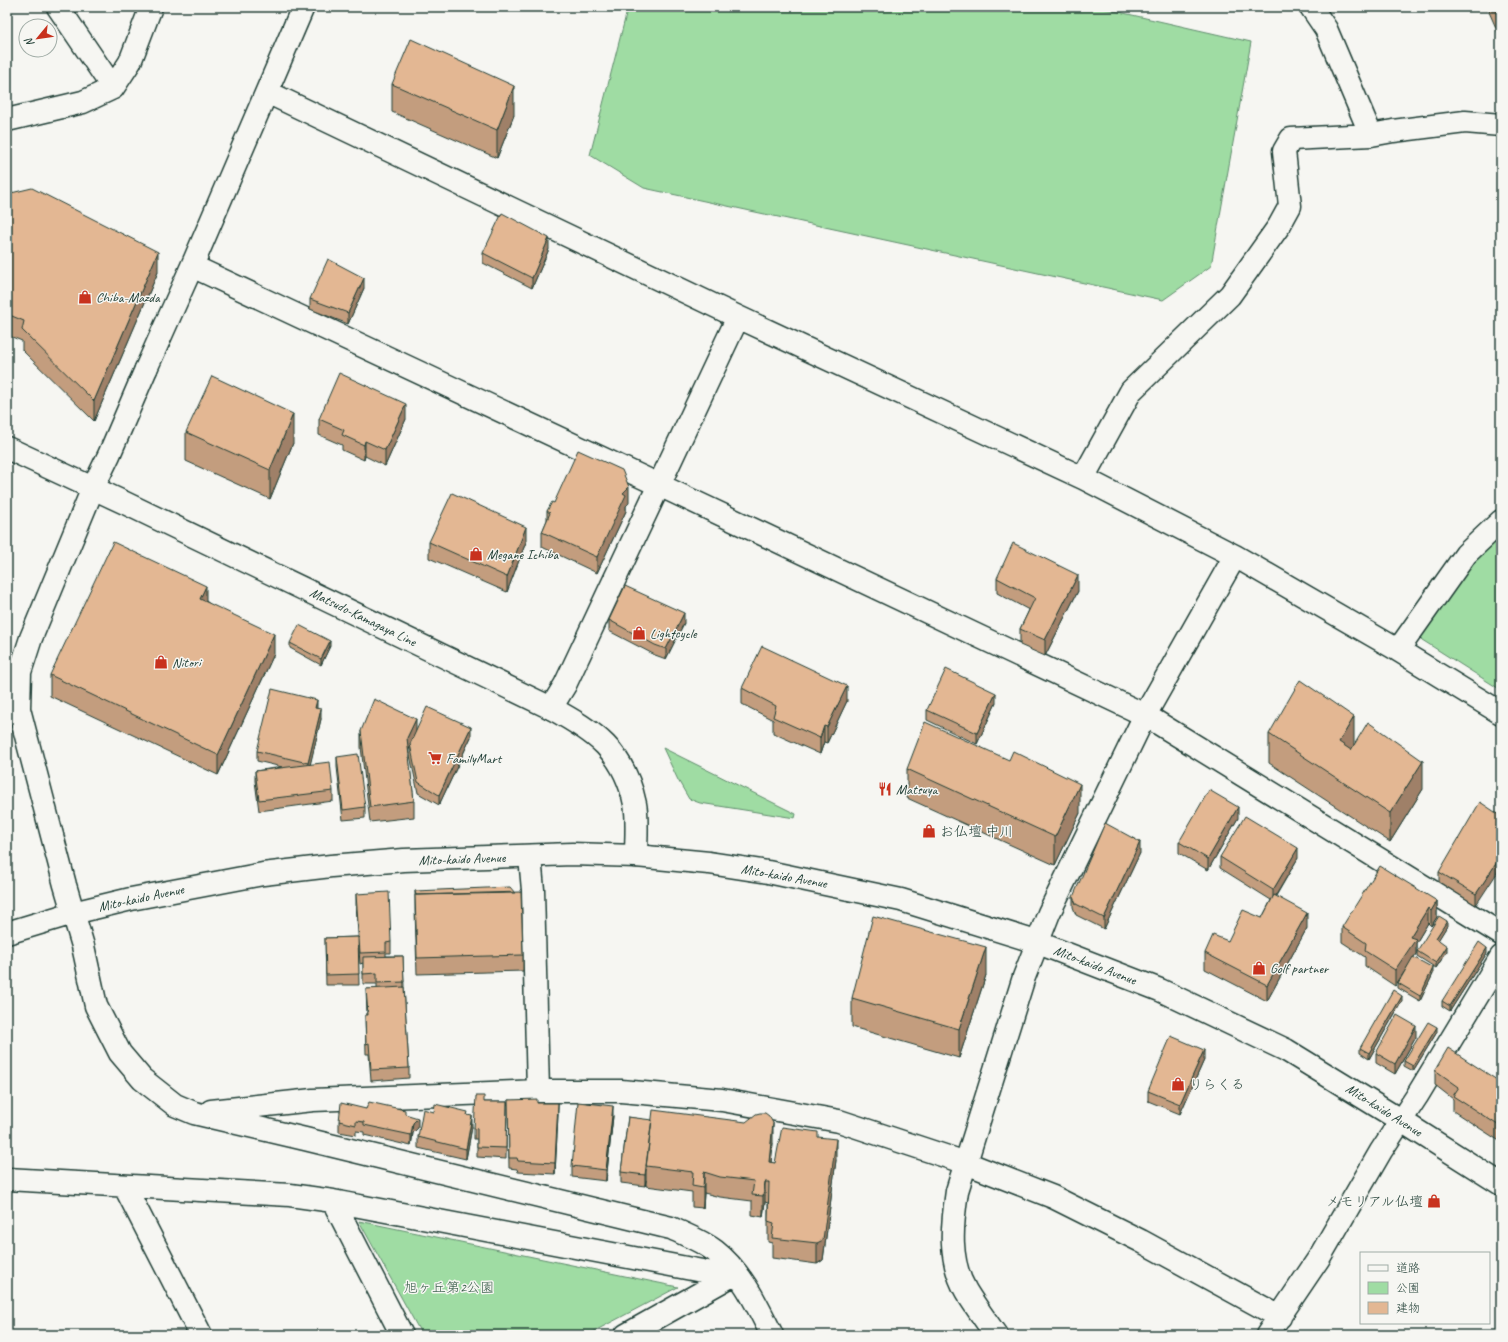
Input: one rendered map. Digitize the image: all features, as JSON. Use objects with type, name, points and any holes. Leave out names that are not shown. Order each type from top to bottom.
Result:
[{"type":"main road","points":[[58,7],[113,88]]},
{"type":"main road","points":[[7,120],[83,102],[113,88],[130,62],[151,7]]},
{"type":"main road","points":[[303,7],[192,266],[93,488],[31,638],[20,672],[19,709],[83,946],[96,1006],[120,1053],[142,1079],[175,1105],[194,1113],[671,1228],[696,1239],[715,1252],[733,1270],[735,1277],[756,1303],[772,1335]]},
{"type":"main road","points":[[1311,7],[1326,29],[1371,135]]},
{"type":"main road","points":[[267,92],[738,317],[1083,478],[1235,556],[1398,650],[1501,712]]},
{"type":"main road","points":[[1083,478],[1131,391],[1230,295],[1279,226],[1290,206],[1284,151],[1291,139],[1371,135],[1465,122],[1501,125]]},
{"type":"main road","points":[[192,266],[1145,715],[1501,934]]},
{"type":"main road","points":[[551,708],[565,686],[738,317]]},
{"type":"main road","name":"Matsudo-Kamagaya Line","points":[[7,448],[551,708],[582,725],[599,738],[615,756],[628,782],[635,804],[636,856]]},
{"type":"main road","points":[[1398,650],[1466,554],[1501,521]]},
{"type":"main road","points":[[996,1335],[966,1291],[958,1274],[953,1254],[952,1227],[957,1191],[1024,977],[1036,942],[1049,912],[1145,715],[1235,556]]},
{"type":"main road","name":"Mito-kaido Avenue","points":[[7,933],[73,913],[131,899],[263,874],[331,866],[404,860],[530,857],[572,854],[636,856],[730,866],[768,872],[901,900],[1036,942],[1160,990],[1286,1050],[1501,1184]]},
{"type":"main road","points":[[530,857],[533,890],[538,1091]]},
{"type":"main road","points":[[1267,1335],[1319,1258],[1400,1120],[1423,1086],[1501,957]]},
{"type":"main road","points":[[194,1113],[313,1100],[538,1091],[621,1091],[729,1102],[839,1121],[966,1163],[1060,1201],[1141,1241],[1280,1317]]},
{"type":"main road","points":[[7,1179],[290,1196],[333,1201],[735,1277]]},
{"type":"main road","points":[[125,1187],[200,1335]]},
{"type":"main road","points":[[333,1201],[402,1335]]},
{"type":"main road","points":[[626,1335],[735,1277]]},
{"type":"green space","points":[[628,7],[1097,7],[1251,42],[1211,266],[1163,300],[644,188],[590,155]]},
{"type":"green space","points":[[1501,536],[1501,690],[1419,638],[1474,562]]},
{"type":"green space","points":[[663,748],[796,814],[795,818],[700,803],[689,799]]},
{"type":"green space","name":"旭ヶ丘第2公園","points":[[359,1221],[678,1287],[587,1335],[422,1335]]},
{"type":"building","points":[[1494,7],[1501,7],[1501,23]]},
{"type":"building","points":[[411,39],[514,86],[497,130],[392,84]]},
{"type":"building","points":[[32,188],[158,252],[94,401],[22,330],[24,321],[7,314],[7,194]]},
{"type":"building","points":[[502,213],[549,238],[532,278],[483,253]]},
{"type":"building","points":[[328,259],[364,278],[348,313],[310,299]]},
{"type":"building","points":[[339,373],[406,404],[385,450],[365,441],[364,445],[342,435],[344,430],[319,419]]},
{"type":"building","points":[[212,376],[293,414],[270,470],[186,432]]},
{"type":"building","points":[[578,450],[622,470],[629,487],[623,493],[626,495],[597,557],[542,532],[550,513],[547,511],[552,502],[554,503]]},
{"type":"building","points":[[452,493],[526,527],[507,577],[429,542]]},
{"type":"building","points":[[113,542],[206,586],[200,599],[274,634],[218,755],[50,675]]},
{"type":"building","points":[[1013,543],[1078,575],[1045,640],[1020,629],[1035,598],[997,578]]},
{"type":"building","points":[[625,586],[684,613],[666,649],[655,645],[609,620]]},
{"type":"building","points":[[299,625],[330,641],[321,659],[290,643]]},
{"type":"building","points":[[762,646],[847,686],[827,727],[824,726],[820,738],[773,717],[776,706],[742,688]]},
{"type":"building","points":[[946,669],[996,693],[977,733],[927,710]]},
{"type":"building","points":[[1300,680],[1354,717],[1339,742],[1351,750],[1368,722],[1423,761],[1390,813],[1269,734]]},
{"type":"building","points":[[272,689],[317,700],[315,708],[321,709],[308,763],[257,751]]},
{"type":"building","points":[[374,699],[416,719],[407,738],[414,801],[370,807],[361,731]]},
{"type":"building","points":[[427,707],[471,727],[439,795],[418,782],[410,744]]},
{"type":"building","points":[[925,722],[1009,760],[1013,751],[1080,784],[1055,837],[907,769]]},
{"type":"building","points":[[358,754],[365,807],[343,810],[337,757]]},
{"type":"building","points":[[330,762],[333,791],[259,800],[255,771]]},
{"type":"building","points":[[1209,790],[1238,807],[1208,859],[1179,842]]},
{"type":"building","points":[[1480,802],[1501,816],[1501,840],[1497,848],[1501,851],[1501,856],[1476,894],[1439,872]]},
{"type":"building","points":[[1245,816],[1298,848],[1273,890],[1220,857]]},
{"type":"building","points":[[1105,823],[1140,842],[1104,918],[1076,904],[1073,897]]},
{"type":"building","points":[[1380,866],[1437,901],[1431,911],[1428,908],[1410,937],[1416,939],[1395,970],[1365,951],[1366,943],[1342,927]]},
{"type":"building","points":[[510,887],[515,893],[416,895],[415,891]]},
{"type":"building","points":[[389,892],[391,942],[386,943],[386,952],[360,953],[356,894]]},
{"type":"building","points":[[521,892],[523,955],[417,958],[415,895]]},
{"type":"building","points":[[1274,895],[1307,913],[1267,985],[1205,953],[1213,935],[1228,941],[1243,910],[1262,918]]},
{"type":"building","points":[[873,916],[986,947],[959,1029],[852,998]]},
{"type":"building","points":[[1439,916],[1447,921],[1436,938],[1447,946],[1436,963],[1417,951]]},
{"type":"building","points":[[358,937],[359,974],[326,975],[325,938]]},
{"type":"building","points":[[1479,942],[1487,948],[1450,1006],[1442,1001]]},
{"type":"building","points":[[403,956],[404,982],[377,983],[377,973],[363,974],[363,957]]},
{"type":"building","points":[[1413,957],[1433,968],[1420,996],[1398,983]]},
{"type":"building","points":[[404,987],[409,1068],[371,1070],[369,1043],[366,1044],[365,1015],[368,1015],[366,989]]},
{"type":"building","points":[[1393,990],[1402,996],[1369,1053],[1360,1048]]},
{"type":"building","points":[[1397,1015],[1416,1026],[1395,1064],[1376,1053]]},
{"type":"building","points":[[1428,1022],[1437,1027],[1413,1066],[1404,1061]]},
{"type":"building","points":[[1171,1036],[1204,1050],[1180,1104],[1148,1091]]},
{"type":"building","points":[[1448,1048],[1497,1080],[1501,1073],[1501,1127],[1453,1096],[1459,1087],[1435,1070]]},
{"type":"building","points":[[476,1096],[484,1096],[484,1102],[507,1102],[506,1148],[477,1147],[477,1129],[474,1128]]},
{"type":"building","points":[[537,1099],[537,1103],[558,1103],[555,1163],[518,1161],[517,1158],[509,1158],[508,1100]]},
{"type":"building","points":[[369,1102],[405,1110],[405,1114],[418,1118],[413,1123],[411,1135],[364,1125],[364,1122],[356,1121],[356,1125],[339,1121],[341,1103],[366,1109]]},
{"type":"building","points":[[578,1102],[613,1106],[606,1170],[572,1166]]},
{"type":"building","points":[[435,1104],[468,1112],[467,1115],[472,1116],[466,1149],[418,1137],[423,1109],[434,1112]]},
{"type":"building","points":[[653,1110],[746,1122],[756,1114],[765,1113],[769,1116],[773,1123],[769,1162],[775,1163],[782,1127],[818,1132],[818,1137],[836,1139],[823,1240],[817,1243],[772,1238],[774,1223],[768,1221],[769,1182],[765,1182],[763,1196],[752,1195],[754,1181],[720,1177],[704,1172],[703,1188],[692,1186],[693,1172],[646,1166]]},
{"type":"building","points":[[628,1117],[652,1120],[645,1175],[621,1172]]},
{"type":"place","name":"Chiba-Mazda","points":[[85,297]]},
{"type":"place","name":"Megane Ichiba","points":[[476,554]]},
{"type":"place","name":"Lightcycle","points":[[639,633]]},
{"type":"place","name":"Nitori","points":[[161,662]]},
{"type":"place","name":"FamilyMart","points":[[435,758]]},
{"type":"place","name":"Matsuya","points":[[885,789]]},
{"type":"place","name":"お仏壇 中川","points":[[929,831]]},
{"type":"place","name":"Golf partner","points":[[1259,968]]},
{"type":"place","name":"りらくる","points":[[1178,1084]]},
{"type":"place","name":"メモリアル仏壇","points":[[1434,1201]]}]
